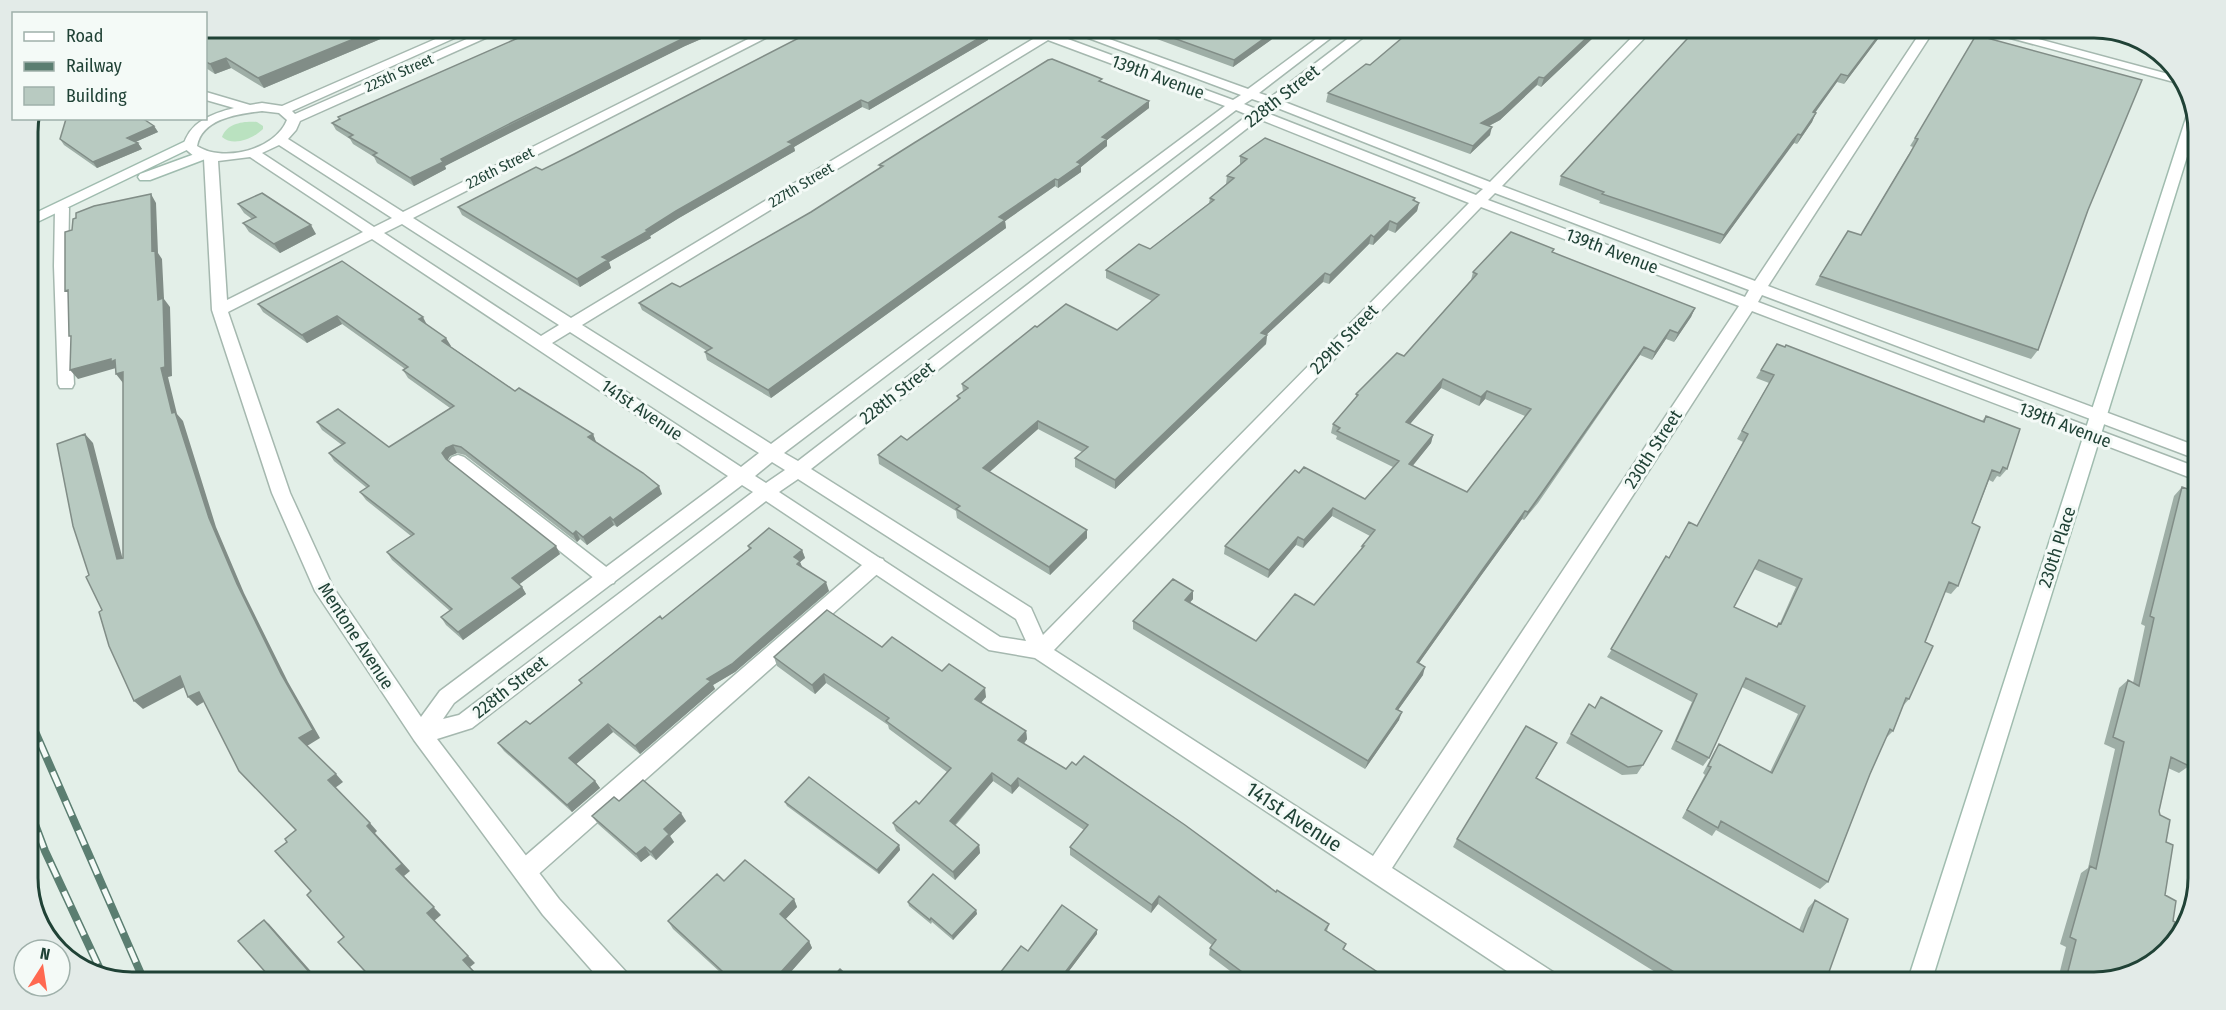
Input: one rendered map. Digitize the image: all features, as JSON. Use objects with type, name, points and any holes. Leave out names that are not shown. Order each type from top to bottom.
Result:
[{"type":"street","name":"225th Street","points":[[283,110],[450,37]]},
{"type":"street","name":"225th Street","points":[[294,119],[481,37]]},
{"type":"street","name":"226th Street","points":[[220,310],[760,37]]},
{"type":"street","name":"227th Street","points":[[541,343],[1045,37]]},
{"type":"street","name":"139th Avenue","points":[[1050,37],[1235,105],[1478,201],[2188,472]]},
{"type":"street","name":"139th Avenue","points":[[1091,37],[1273,102],[2188,450]]},
{"type":"street","name":"228th Street","points":[[421,734],[447,697],[1326,37]]},
{"type":"street","name":"228th Street","points":[[421,734],[465,722],[723,523],[798,470],[1358,37]]},
{"type":"street","name":"229th Street","points":[[1040,651],[1639,37]]},
{"type":"street","name":"230th Street","points":[[1377,871],[1923,37]]},
{"type":"street","points":[[2018,37],[2172,79]]},
{"type":"street","points":[[2059,37],[2159,64]]},
{"type":"street","points":[[38,218],[207,156],[236,156],[251,153],[280,140],[290,131],[294,119],[283,110],[249,108],[207,96]]},
{"type":"street","points":[[62,208],[190,143],[193,134],[202,122],[249,108]]},
{"type":"street","name":"230th Place","points":[[1922,972],[2188,131]]},
{"type":"street","name":"141st Avenue","points":[[280,140],[1024,614],[1040,651]]},
{"type":"street","points":[[190,143],[194,151],[207,156]]},
{"type":"street","name":"141st Avenue","points":[[251,153],[740,475],[768,491],[996,644],[1040,651],[1530,972]]},
{"type":"street","name":"Mentone Avenue","points":[[207,156],[220,310],[281,493],[325,591],[421,734],[551,907],[609,972]]},
{"type":"street","points":[[62,208],[66,384]]},
{"type":"street","points":[[458,461],[607,578]]},
{"type":"street","points":[[525,871],[876,564]]},
{"type":"green space","points":[[257,122],[263,126],[263,129],[249,139],[237,142],[222,137],[224,132],[232,126]]},
{"type":"building","points":[[207,37],[358,37],[258,78],[226,58],[210,64],[207,62]]},
{"type":"building","points":[[520,37],[687,37],[511,123],[441,159],[443,162],[410,178],[373,155],[377,153],[349,137],[353,135],[332,123],[340,119],[338,117]]},
{"type":"building","points":[[801,37],[981,37],[868,103],[861,100],[788,142],[793,144],[676,211],[646,230],[648,231],[602,257],[608,260],[577,279],[458,207],[536,167],[542,170]]},
{"type":"building","points":[[1171,37],[1266,37],[1234,60]]},
{"type":"building","points":[[1403,37],[1587,37],[1544,78],[1539,77],[1502,111],[1481,123],[1492,127],[1473,146],[1328,93],[1366,64],[1370,65]]},
{"type":"building","points":[[1689,37],[1877,37],[1848,76],[1841,74],[1813,112],[1816,113],[1801,135],[1798,134],[1793,140],[1724,235],[1602,194],[1604,192],[1561,176]]},
{"type":"building","points":[[1975,37],[1983,37],[2142,80],[2088,210],[2038,350],[1820,276],[1848,231],[1861,235],[1918,139],[1915,138]]},
{"type":"building","points":[[1052,59],[1149,101],[1102,137],[1107,139],[1077,162],[1081,164],[999,217],[1005,220],[768,390],[705,352],[712,348],[639,303],[672,283],[680,287],[811,212],[883,166],[879,165]]},
{"type":"building","points":[[66,120],[145,120],[154,126],[127,138],[138,143],[93,162],[60,139]]},
{"type":"building","points":[[1265,138],[1415,198],[1413,200],[1419,203],[1397,224],[1390,221],[1374,237],[1371,235],[1330,275],[1325,273],[1261,333],[1267,335],[1115,480],[1075,458],[1088,447],[1038,421],[983,468],[1087,530],[1049,567],[956,509],[960,506],[878,455],[901,436],[907,440],[960,398],[957,396],[968,388],[962,384],[1066,304],[1117,330],[1159,295],[1106,270],[1139,244],[1150,249],[1214,200],[1210,198],[1234,178],[1227,176],[1247,159],[1240,156]]},
{"type":"building","points":[[262,193],[311,225],[274,244],[243,223],[256,217],[238,204]]},
{"type":"building","points":[[151,194],[152,251],[155,250],[158,300],[163,298],[165,367],[161,368],[172,413],[175,412],[209,518],[237,584],[281,674],[313,730],[299,738],[336,774],[328,780],[370,823],[367,826],[402,864],[396,869],[434,907],[427,913],[468,956],[463,960],[474,972],[366,972],[338,942],[344,937],[307,895],[311,891],[275,851],[287,842],[285,839],[296,830],[239,771],[199,692],[188,697],[180,676],[134,701],[109,646],[99,612],[102,610],[86,577],[89,575],[73,526],[57,444],[85,434],[117,559],[123,558],[123,372],[116,374],[115,360],[111,362],[111,359],[70,370],[71,336],[69,336],[68,290],[65,291],[65,232],[72,230],[76,213],[94,206]]},
{"type":"building","points":[[1511,232],[1554,249],[1552,252],[1695,308],[1678,333],[1670,330],[1655,352],[1644,347],[1528,512],[1525,511],[1483,569],[1417,662],[1425,667],[1396,709],[1402,712],[1368,761],[1133,621],[1173,579],[1193,591],[1185,600],[1256,641],[1295,594],[1314,605],[1375,530],[1333,508],[1304,540],[1298,537],[1269,570],[1225,546],[1295,470],[1299,473],[1304,467],[1365,499],[1399,461],[1337,431],[1340,428],[1333,424],[1358,395],[1356,394],[1397,353],[1404,356],[1477,274],[1473,272]],"holes":[[[1443,379],[1481,397],[1487,391],[1531,409],[1467,492],[1409,464],[1433,435],[1406,422]]]},
{"type":"building","points":[[342,261],[423,317],[419,319],[446,338],[442,341],[515,391],[519,388],[593,434],[588,437],[659,486],[613,520],[610,517],[583,537],[576,531],[573,534],[461,447],[453,445],[446,448],[442,453],[446,459],[556,546],[512,578],[522,587],[458,632],[441,617],[452,609],[387,552],[414,534],[360,492],[369,486],[329,453],[345,443],[317,422],[338,409],[389,447],[454,406],[403,370],[408,367],[337,316],[302,335],[258,304]]},
{"type":"building","points":[[1777,344],[1785,347],[1786,345],[1984,422],[1986,416],[2020,429],[2007,469],[2003,467],[2000,473],[1992,470],[1972,523],[1980,527],[1958,586],[1949,582],[1925,642],[1933,646],[1909,699],[1906,698],[1893,731],[1890,729],[1828,882],[1721,821],[1718,828],[1687,810],[1711,767],[1708,766],[1719,744],[1772,773],[1805,706],[1746,678],[1709,758],[1676,741],[1697,694],[1611,649],[1666,556],[1669,558],[1689,522],[1697,526],[1748,434],[1742,431],[1774,375],[1761,370]],"holes":[[[1759,560],[1802,579],[1781,624],[1779,623],[1777,627],[1734,607]]]},
{"type":"building","points":[[2182,487],[2188,489],[2188,766],[2171,757],[2159,811],[2160,815],[2170,820],[2166,842],[2173,845],[2165,895],[2176,901],[2173,921],[2175,922],[2172,931],[2161,945],[2136,963],[2107,972],[2068,972],[2076,940],[2070,937],[2090,866],[2096,869],[2124,742],[2113,737],[2128,680],[2139,686],[2154,618],[2150,616]]},
{"type":"building","points":[[769,528],[802,550],[794,557],[800,561],[797,564],[826,582],[732,664],[707,679],[711,681],[635,746],[608,724],[569,758],[595,781],[567,805],[498,743],[526,721],[530,724],[582,683],[579,680],[660,616],[662,619],[751,548],[748,546]]},
{"type":"building","points":[[827,610],[882,647],[892,637],[942,671],[949,664],[985,688],[975,699],[1026,731],[1018,740],[1066,769],[1072,762],[1076,765],[1084,756],[1185,825],[1276,892],[1277,890],[1329,924],[1325,930],[1346,944],[1343,949],[1378,972],[1242,972],[1210,948],[1216,940],[1159,896],[1152,905],[1070,847],[1088,825],[1018,778],[1011,786],[992,773],[950,821],[979,845],[953,872],[893,823],[916,801],[919,804],[951,768],[886,721],[889,718],[824,674],[812,685],[774,657]]},
{"type":"building","points":[[1601,697],[1662,731],[1643,765],[1628,767],[1571,734],[1589,704],[1595,708]]},
{"type":"building","points":[[1526,726],[1557,743],[1536,778],[1803,932],[1815,900],[1848,919],[1829,972],[1674,972],[1457,839]]},
{"type":"building","points":[[809,777],[899,845],[877,870],[785,802]]},
{"type":"building","points":[[643,780],[681,813],[664,829],[669,834],[651,852],[645,847],[636,854],[592,816],[614,797],[619,801]]},
{"type":"building","points":[[745,860],[794,899],[780,914],[809,941],[781,972],[723,972],[668,921],[717,874],[724,881]]},
{"type":"building","points":[[933,874],[976,910],[952,936],[908,902]]},
{"type":"building","points":[[1062,905],[1097,930],[1065,972],[1001,972],[1021,946],[1028,951]]},
{"type":"building","points":[[264,920],[309,972],[265,972],[238,941]]},
{"type":"railway","points":[[38,738],[140,972]]},
{"type":"railway","points":[[38,832],[99,966]]}]
